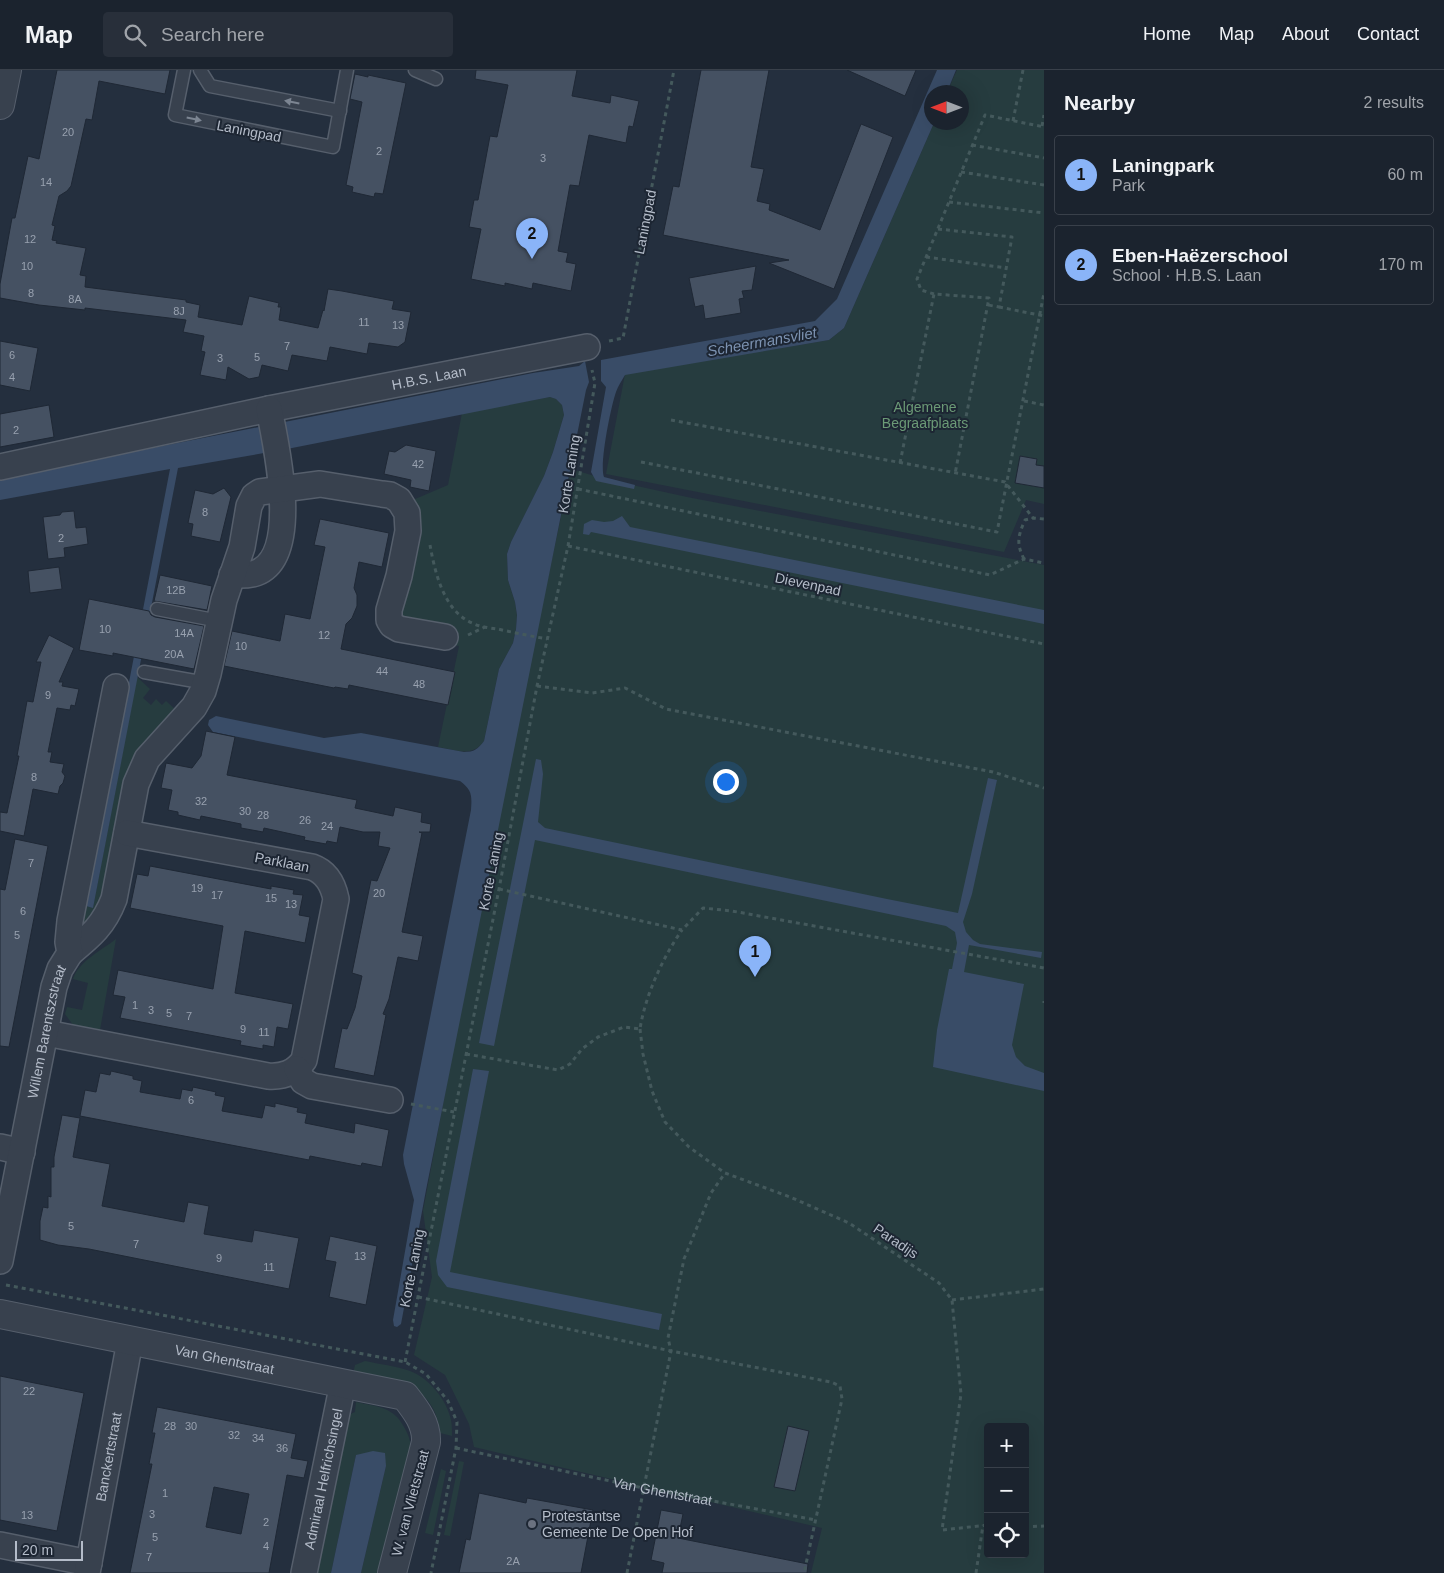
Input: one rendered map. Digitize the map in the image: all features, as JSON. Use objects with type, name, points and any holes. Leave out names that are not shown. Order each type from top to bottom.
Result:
[{"type":"street","points":[[0,105],[7,70]]},
{"type":"street","name":"H.B.S. Laan","points":[[0,467],[270,414],[587,347]]},
{"type":"street","points":[[232,575],[257,573],[269,563],[278,544],[283,518],[282,490],[270,414]]},
{"type":"street","points":[[70,953],[99,928],[110,910],[114,899],[136,784],[142,767],[152,751],[194,707],[206,683],[219,621],[240,554],[252,499],[260,492],[320,484],[390,495],[400,500],[407,515],[407,542],[391,601],[389,620],[394,627],[400,629],[445,637]]},
{"type":"street","name":"Willem Barentszstraat","points":[[0,1261],[11,1149],[46,1033],[56,978],[70,953],[68,942],[70,921],[116,687]]},
{"type":"street","name":"Parklaan","points":[[127,833],[312,867],[326,876],[333,888],[335,904],[306,1055],[297,1069]]},
{"type":"street","points":[[46,1033],[268,1076],[281,1076],[297,1069],[304,1081],[312,1086],[397,1101]]},
{"type":"street","name":"Van Ghentstraat","points":[[0,1314],[405,1396],[419,1414],[426,1434]]},
{"type":"street","name":"Banckertstraat","points":[[88,1568],[130,1341]]},
{"type":"street","name":"Admiraal Helfrichsingel","points":[[304,1573],[343,1384]]},
{"type":"street","name":"W. van Vlietstraat","points":[[392,1573],[426,1442],[426,1434]]},
{"type":"street","points":[[0,1545],[88,1568]]},
{"type":"lane","name":"Laningpad","points":[[184,70],[175,115],[333,147],[348,70]]},
{"type":"lane","points":[[200,70],[210,86],[340,112]]},
{"type":"lane","points":[[415,70],[436,79]]},
{"type":"lane","points":[[157,609],[219,621]]},
{"type":"lane","points":[[144,672],[206,683]]},
{"type":"path","name":"Laningpad","points":[[587,347],[623,338],[674,70]]},
{"type":"path","points":[[1013,120],[1023,70]]},
{"type":"path","points":[[955,474],[989,298],[934,294],[921,290],[917,279],[984,115],[1043,126],[1044,115]]},
{"type":"path","points":[[972,145],[1044,158]]},
{"type":"path","points":[[961,172],[1044,185]]},
{"type":"path","points":[[949,202],[1044,213]]},
{"type":"path","points":[[938,229],[1012,237],[999,307]]},
{"type":"path","points":[[926,257],[1006,268]]},
{"type":"path","points":[[641,462],[997,532],[1042,316],[1044,293]]},
{"type":"path","points":[[900,463],[934,294]]},
{"type":"path","points":[[988,305],[1042,316]]},
{"type":"path","name":"Korte Laning","points":[[405,1362],[499,889],[537,686],[568,546],[595,383]]},
{"type":"path","points":[[1024,401],[1044,405]]},
{"type":"path","points":[[672,420],[1006,482],[1033,518]]},
{"type":"path","points":[[578,489],[990,575],[1024,560],[1044,563]]},
{"type":"path","points":[[407,515],[417,518],[426,528],[437,574],[444,592],[458,614],[479,626],[547,639]]},
{"type":"path","points":[[1024,560],[1018,547],[1019,533],[1025,520],[1033,518],[1044,519]]},
{"type":"path","name":"Dievenpad","points":[[568,546],[1044,644]]},
{"type":"path","points":[[537,686],[592,693],[626,688],[666,709],[993,772],[1044,788]]},
{"type":"path","points":[[499,889],[682,930]]},
{"type":"path","name":"Paradijs","points":[[952,1300],[939,1282],[848,1223],[790,1197],[724,1173],[689,1147],[666,1122],[652,1091],[643,1054],[640,1029],[642,1013],[671,946],[682,930],[703,908],[742,913],[1044,968]]},
{"type":"path","points":[[466,1054],[558,1070],[570,1064],[582,1049],[598,1037],[624,1027],[640,1029]]},
{"type":"path","points":[[397,1101],[454,1112]]},
{"type":"path","points":[[627,1573],[672,1351],[668,1338],[684,1259],[711,1193],[724,1173]]},
{"type":"path","points":[[976,1573],[983,1525],[942,1530],[961,1394],[952,1300],[1044,1289]]},
{"type":"path","points":[[418,1297],[672,1351],[831,1382],[840,1386],[842,1399],[804,1573]]},
{"type":"path","name":"Van Ghentstraat","points":[[431,1573],[456,1448],[643,1488],[816,1520]]},
{"type":"path","points":[[1029,1527],[1044,1526]]},
{"type":"green space","name":"Algemene Begraafplaats","points":[[957,70],[1044,70],[1044,504],[1026,500],[1004,552],[606,474],[625,374],[829,340],[844,328],[931,130],[969,130],[969,85],[950,85]]},
{"type":"green space","points":[[550,397],[556,399],[562,405],[564,415],[544,476],[511,542],[507,554],[508,580],[517,615],[516,629],[513,643],[499,669],[484,741],[474,750],[463,752],[438,747],[459,646],[378,629],[387,588],[403,537],[394,508],[448,485],[462,413]]},
{"type":"green space","points":[[571,469],[605,479],[687,497],[1044,565],[1044,1573],[811,1573],[822,1528],[474,1447],[469,1424],[445,1375],[414,1355],[432,1277],[423,1211],[491,848]]},
{"type":"green space","points":[[137,677],[150,689],[143,698],[151,705],[156,699],[162,705],[166,701],[176,710],[101,907],[76,935],[86,906],[93,907]]},
{"type":"green space","points":[[116,939],[100,1030],[73,1025],[65,1014],[67,1007],[82,1010],[88,983],[73,979],[76,973],[86,961]]},
{"type":"green space","points":[[365,1361],[410,1371],[430,1384],[449,1412],[452,1436],[440,1433],[437,1416],[430,1403],[410,1387],[383,1379],[353,1374],[355,1365]]},
{"type":"green space","points":[[356,1402],[390,1411],[400,1420],[410,1443],[411,1454],[384,1573],[361,1573],[386,1466],[356,1455],[331,1573],[312,1573],[343,1417],[355,1412]]},
{"type":"green space","points":[[459,1461],[464,1462],[450,1536],[444,1535]]},
{"type":"green space","points":[[441,1469],[446,1471],[433,1535],[425,1533]]},
{"type":"water","points":[[937,70],[956,70],[950,85],[930,85]]},
{"type":"water","name":"Scheermansvliet","points":[[924,100],[924,130],[931,130],[844,328],[829,340],[625,375],[617,390],[611,410],[604,449],[603,470],[604,477],[635,485],[634,489],[596,481],[591,472],[606,387],[601,381],[601,360],[815,321],[837,299]]},
{"type":"water","points":[[585,361],[589,382],[426,1190],[401,1324],[397,1327],[394,1326],[393,1320],[414,1200],[403,1155],[471,810],[470,793],[467,787],[460,781],[213,732],[208,725],[209,720],[216,716],[324,738],[361,733],[464,752],[473,751],[478,748],[484,741],[499,669],[513,643],[516,629],[517,615],[508,580],[507,554],[511,542],[544,476],[553,452],[564,415],[562,405],[556,399],[550,397],[287,449],[178,468],[93,908],[86,906],[170,469],[0,500],[0,478],[533,373],[579,366]]},
{"type":"water","points":[[622,516],[630,527],[1044,610],[1044,624],[591,532],[589,535],[583,534],[584,524],[592,520],[613,521]]},
{"type":"water","points":[[536,759],[541,760],[543,774],[538,822],[545,828],[958,913],[988,778],[997,780],[972,894],[963,922],[966,932],[973,940],[980,944],[1042,952],[1041,958],[969,945],[964,972],[1024,984],[1012,1045],[1016,1057],[1025,1066],[1044,1073],[1044,1091],[933,1067],[937,1030],[949,969],[952,969],[957,943],[955,932],[946,926],[535,840],[494,1046],[479,1043]]},
{"type":"water","points":[[473,1069],[489,1071],[450,1272],[662,1314],[659,1330],[447,1287],[438,1275],[436,1261]]},
{"type":"water","points":[[373,1451],[385,1453],[386,1466],[361,1573],[331,1573],[356,1455]]},
{"type":"building","points":[[57,70],[170,70],[165,94],[99,81],[92,120],[86,119],[71,186],[59,196],[52,225],[55,226],[52,240],[57,241],[56,243],[86,248],[80,275],[86,276],[85,287],[186,300],[186,302],[200,305],[198,317],[242,325],[249,296],[279,303],[278,307],[281,307],[279,320],[318,328],[324,311],[328,289],[342,291],[394,301],[392,309],[411,312],[405,342],[398,347],[369,343],[367,354],[330,347],[327,361],[292,355],[288,371],[262,365],[259,377],[249,379],[228,367],[226,380],[200,375],[205,352],[201,351],[204,336],[183,332],[186,320],[85,308],[85,310],[39,305],[0,298],[0,284],[12,218],[15,218],[28,156],[39,159]]},
{"type":"building","points":[[476,70],[577,70],[572,96],[610,103],[611,95],[639,101],[633,127],[629,126],[626,143],[589,135],[579,186],[570,185],[558,251],[568,253],[566,262],[576,264],[571,291],[533,283],[532,289],[505,283],[505,286],[471,279],[481,229],[469,227],[474,200],[478,200],[490,136],[497,137],[508,85],[475,79]]},
{"type":"building","points":[[701,70],[769,70],[751,167],[764,169],[757,201],[770,204],[769,210],[820,230],[861,124],[893,137],[834,289],[769,263],[789,260],[663,235],[673,186],[679,187]]},
{"type":"building","points":[[847,70],[916,70],[905,96]]},
{"type":"building","points":[[355,74],[406,83],[383,194],[375,193],[374,197],[352,192],[353,187],[346,185],[362,102],[350,99]]},
{"type":"building","points":[[756,266],[752,290],[742,291],[744,298],[739,299],[741,313],[705,319],[703,305],[695,307],[689,278]]},
{"type":"building","points":[[0,341],[38,348],[30,391],[0,385]]},
{"type":"building","points":[[49,405],[54,437],[0,447],[0,414]]},
{"type":"building","points":[[406,445],[436,451],[429,491],[410,487],[411,480],[384,474],[389,451],[395,452]]},
{"type":"building","points":[[1020,456],[1037,459],[1036,465],[1044,466],[1044,488],[1015,483]]},
{"type":"building","points":[[224,488],[231,497],[220,542],[191,536],[193,524],[188,523],[195,490],[213,494]]},
{"type":"building","points":[[74,511],[76,528],[86,527],[88,544],[64,548],[65,557],[48,559],[43,517]]},
{"type":"building","points":[[320,519],[389,533],[382,567],[359,562],[354,588],[357,595],[357,606],[352,618],[346,624],[341,649],[455,672],[448,705],[349,685],[348,689],[334,688],[224,666],[232,631],[280,641],[285,614],[310,619],[325,547],[314,545]]},
{"type":"building","points":[[59,567],[62,589],[30,593],[28,571]]},
{"type":"building","points":[[160,575],[212,586],[207,610],[154,601]]},
{"type":"building","points":[[89,599],[149,611],[155,617],[204,626],[194,669],[113,653],[113,656],[79,650]]},
{"type":"building","points":[[49,635],[74,648],[59,682],[63,682],[62,686],[79,689],[75,706],[71,705],[70,710],[57,708],[48,752],[52,752],[50,762],[64,764],[62,772],[65,776],[63,783],[58,794],[33,789],[24,836],[0,831],[0,812],[7,813],[19,756],[17,756],[27,701],[33,702],[41,662],[36,662]]},
{"type":"building","points":[[206,731],[235,737],[227,775],[357,800],[355,808],[393,816],[395,807],[422,813],[421,822],[431,824],[430,832],[419,832],[422,833],[402,932],[423,936],[418,961],[398,957],[389,999],[383,1014],[386,1015],[374,1076],[334,1068],[342,1028],[347,1029],[355,1008],[362,976],[352,973],[371,880],[377,881],[390,848],[378,846],[380,832],[363,832],[340,827],[337,843],[327,841],[326,844],[304,840],[305,837],[264,828],[263,832],[241,828],[241,824],[201,816],[200,820],[178,815],[178,812],[168,810],[172,790],[161,788],[166,763],[192,768],[201,756]]},
{"type":"building","points":[[15,839],[48,846],[9,1047],[0,1046],[0,889],[5,890]]},
{"type":"building","points":[[150,866],[271,889],[271,886],[294,890],[293,894],[303,895],[299,915],[310,917],[305,943],[245,931],[235,993],[293,1004],[288,1029],[277,1027],[274,1047],[263,1045],[263,1049],[240,1045],[241,1041],[120,1018],[125,997],[113,995],[118,970],[213,989],[223,926],[130,908],[137,874],[148,876]]},
{"type":"building","points":[[111,1071],[133,1076],[133,1079],[142,1081],[140,1092],[180,1099],[182,1089],[192,1091],[193,1087],[216,1092],[215,1095],[225,1097],[222,1111],[262,1118],[265,1105],[275,1107],[275,1103],[298,1108],[297,1112],[307,1114],[305,1123],[354,1133],[355,1123],[389,1130],[382,1167],[362,1163],[361,1166],[310,1156],[309,1160],[80,1116],[85,1090],[96,1092],[100,1073],[110,1075]]},
{"type":"building","points":[[62,1115],[80,1118],[73,1157],[110,1164],[102,1206],[184,1222],[188,1202],[209,1206],[204,1234],[252,1242],[254,1230],[299,1238],[289,1289],[40,1240],[40,1221],[43,1207],[48,1208],[48,1196],[51,1197],[51,1167],[54,1167],[54,1157]]},
{"type":"building","points":[[330,1236],[377,1246],[366,1305],[329,1297],[336,1262],[325,1260]]},
{"type":"building","points":[[0,1376],[84,1393],[57,1531],[0,1520]]},
{"type":"building","points":[[157,1407],[296,1434],[291,1458],[308,1461],[304,1478],[287,1475],[269,1573],[130,1573],[152,1464],[149,1464],[155,1433],[152,1433]],"holes":[[[214,1487],[249,1494],[241,1534],[206,1527]]]},
{"type":"building","points":[[788,1426],[809,1431],[795,1491],[774,1487]]},
{"type":"building","name":"Protestantse Gemeente De Open Hof","points":[[479,1493],[526,1503],[527,1498],[593,1510],[581,1573],[459,1573],[466,1539],[470,1540]]},
{"type":"building","points":[[661,1510],[683,1514],[678,1538],[808,1564],[807,1573],[662,1573],[664,1563],[651,1560]]},
{"type":"place","name":"Eben-Haëzerschool","points":[[532,259]]},
{"type":"place","name":"Laningpark","points":[[755,977]]},
{"type":"place","name":"Protestantse Gemeente De Open Hof","points":[[532,1524]]}]
